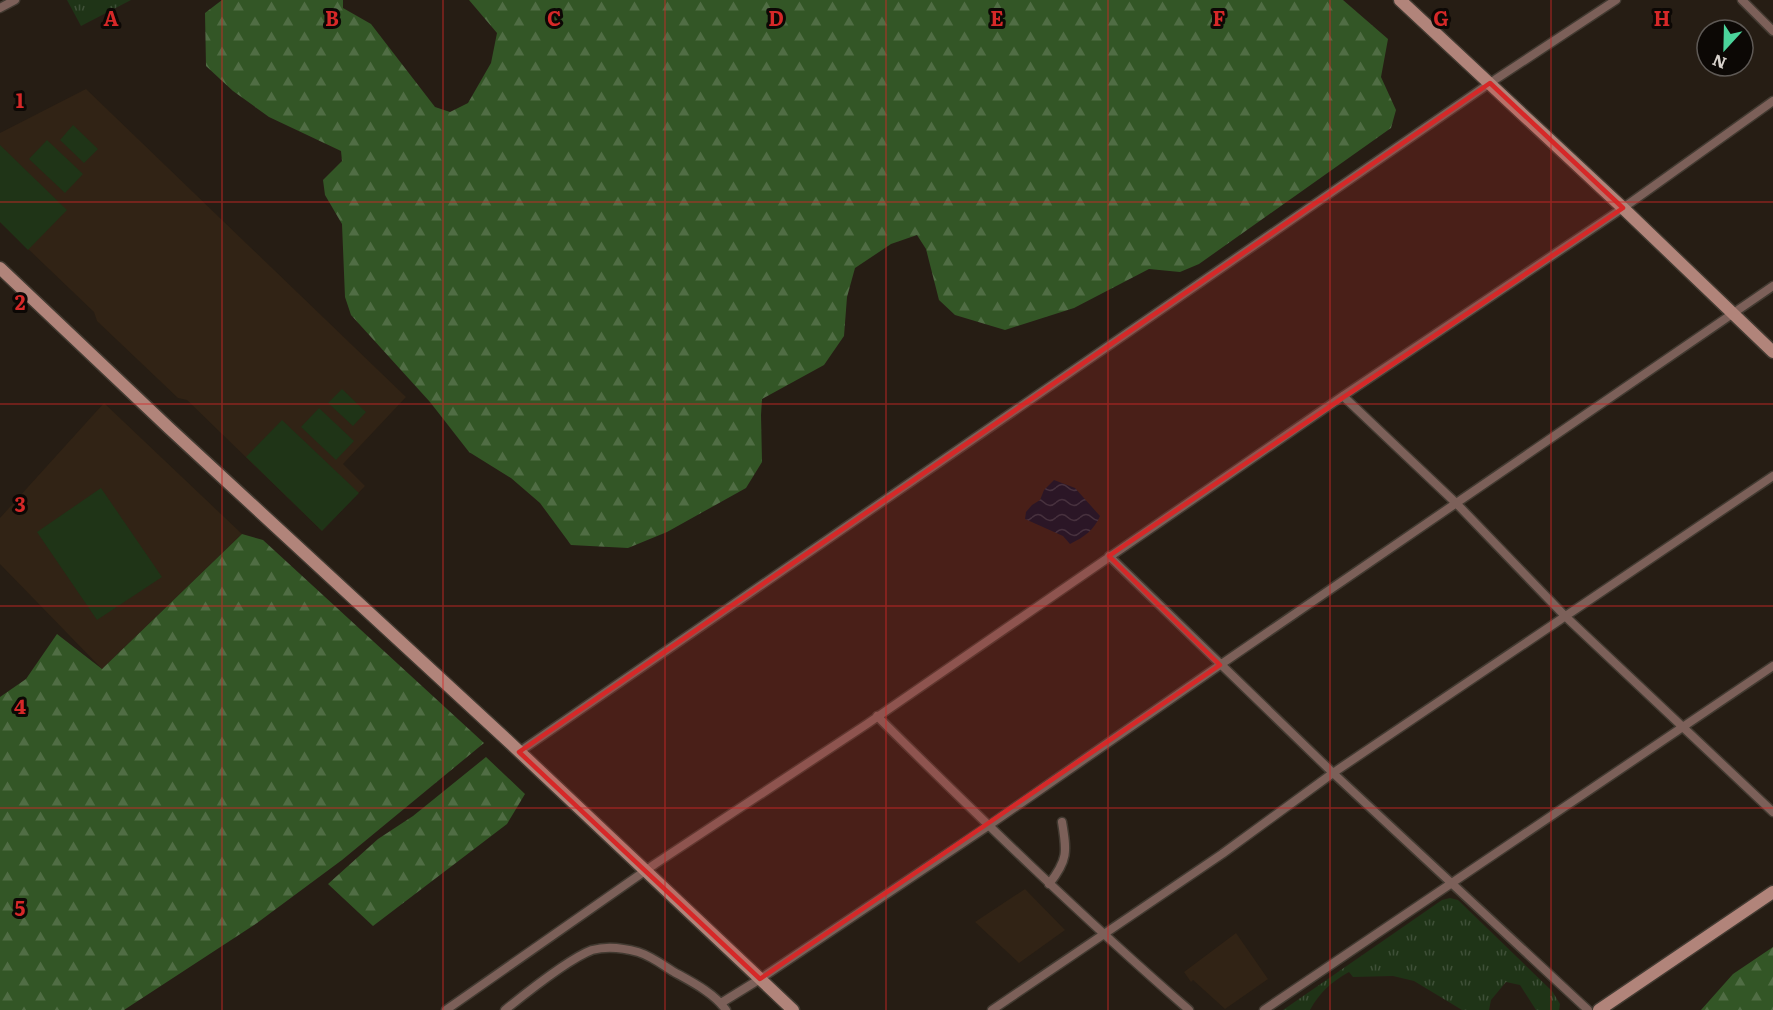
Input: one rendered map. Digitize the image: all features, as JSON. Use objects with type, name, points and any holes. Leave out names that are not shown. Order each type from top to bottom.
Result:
[{"type":"street","points":[[0,8],[15,0]]},
{"type":"street","points":[[1400,0],[1773,352]]},
{"type":"street","points":[[519,752],[1490,83],[1616,0]]},
{"type":"street","points":[[1742,0],[1773,31]]},
{"type":"street","points":[[446,1010],[1343,396],[1623,208],[1773,101]]},
{"type":"street","points":[[0,268],[793,1010]]},
{"type":"street","points":[[505,1010],[569,964],[591,951],[607,947],[638,952],[686,979],[723,1006],[1773,286]]},
{"type":"street","points":[[1343,396],[1456,504],[1565,616],[1773,812]]},
{"type":"street","points":[[992,1010],[1222,854],[1333,774],[1773,476]]},
{"type":"street","points":[[1109,556],[1333,774],[1588,1010]]},
{"type":"street","points":[[1264,1010],[1773,666]]},
{"type":"street","points":[[877,716],[1049,884],[1188,1010]]},
{"type":"street","points":[[1049,884],[1064,864],[1066,846],[1062,822]]},
{"type":"street","points":[[1599,1010],[1773,892]]},
{"type":"highlighted area","points":[[1490,83],[1623,208],[1109,556],[1220,665],[760,979],[519,752]]},
{"type":"shaded area","points":[[86,89],[406,397],[343,464],[365,486],[322,531],[187,400],[178,398],[97,321],[94,312],[0,222],[0,133]]},
{"type":"shaded area","points":[[104,403],[242,534],[102,669],[0,564],[0,518]]},
{"type":"shaded area","points":[[1025,889],[1065,930],[1019,963],[975,922]]},
{"type":"shaded area","points":[[1236,933],[1268,979],[1225,1009],[1193,980],[1191,982],[1184,972]]},
{"type":"green space","points":[[67,0],[131,0],[81,26]]},
{"type":"green space","points":[[222,0],[343,0],[343,8],[371,24],[435,107],[450,112],[468,103],[491,63],[497,33],[469,0],[1343,0],[1388,39],[1381,77],[1396,110],[1391,128],[1199,264],[1180,272],[1149,269],[1074,308],[1005,330],[955,315],[939,300],[926,249],[917,235],[891,244],[855,268],[847,297],[844,336],[824,365],[762,399],[762,462],[746,488],[667,532],[628,548],[571,545],[540,503],[511,478],[469,452],[430,402],[351,315],[345,297],[342,224],[325,195],[323,180],[342,161],[341,151],[269,117],[233,91],[206,66],[205,13]]},
{"type":"green space","points":[[73,125],[98,149],[84,163],[60,140]]},
{"type":"green space","points":[[47,140],[83,174],[65,193],[29,159]]},
{"type":"green space","points":[[0,145],[67,210],[28,250],[0,222]]},
{"type":"green space","points":[[342,389],[366,412],[353,426],[328,403]]},
{"type":"green space","points":[[319,408],[354,441],[336,460],[301,427]]},
{"type":"green space","points":[[282,420],[359,493],[322,531],[246,457]]},
{"type":"green space","points":[[101,488],[162,577],[97,620],[37,532]]},
{"type":"green space","points":[[242,534],[263,540],[484,743],[342,860],[257,923],[124,1010],[0,1010],[0,697],[26,679],[57,634],[102,669]]},
{"type":"green space","points":[[486,757],[525,794],[507,824],[373,926],[328,884],[378,839],[413,816]]},
{"type":"green space","points":[[1450,898],[1458,900],[1552,991],[1560,1004],[1559,1010],[1536,1010],[1520,985],[1506,982],[1491,1000],[1489,1010],[1462,1010],[1414,981],[1393,976],[1353,977],[1349,972],[1326,988],[1310,1010],[1283,1010],[1442,900]]},
{"type":"green space","points":[[1773,947],[1773,1010],[1701,1010],[1733,974]]},
{"type":"water","points":[[1054,480],[1075,488],[1100,516],[1088,533],[1070,544],[1063,536],[1025,519],[1026,512],[1040,500],[1044,490]]}]
